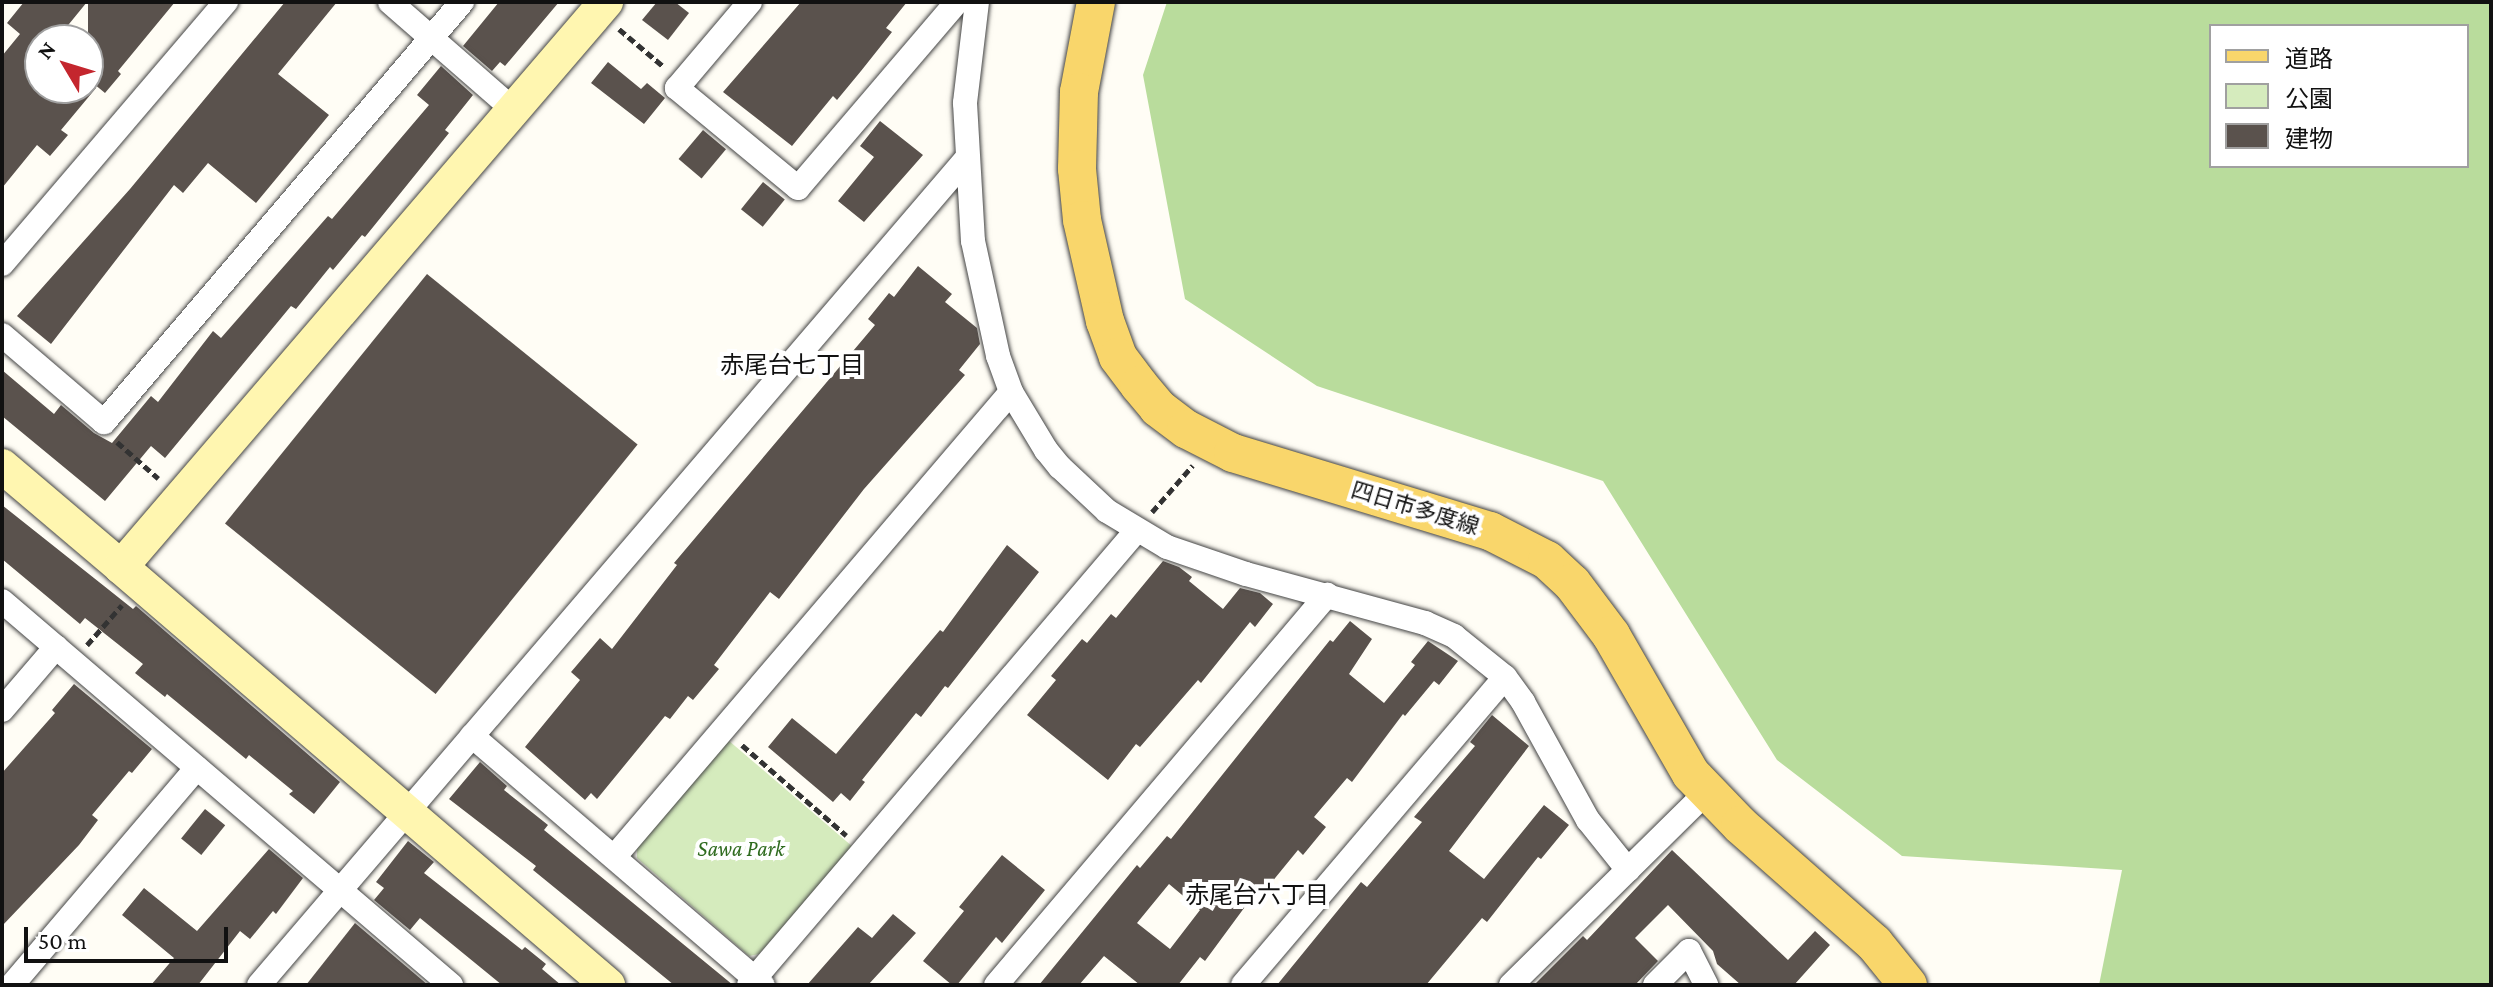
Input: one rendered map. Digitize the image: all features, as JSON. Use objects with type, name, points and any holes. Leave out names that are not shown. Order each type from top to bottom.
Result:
[{"type":"main road","name":"四日市多度線","points":[[1096,2],[1079,92],[1077,169],[1082,220],[1105,321],[1118,357],[1139,385],[1158,408],[1186,429],[1233,453],[1490,531],[1547,560],[1593,609],[1673,745],[1708,791],[1763,846],[1829,900],[1874,943],[1908,985]]},
{"type":"street","points":[[2,264],[226,2]]},
{"type":"street","points":[[390,2],[514,110]]},
{"type":"street","points":[[2,335],[104,422],[462,2]]},
{"type":"street","points":[[750,2],[677,88],[798,188],[957,2]]},
{"type":"street","points":[[977,2],[965,103],[979,284],[1011,392],[1060,467],[1107,511],[1167,547],[1246,574],[1425,623],[1454,636],[1505,677],[1529,712],[1588,820],[1628,870]]},
{"type":"street","points":[[124,583],[514,110],[609,13]]},
{"type":"street","points":[[259,985],[829,314],[967,158]]},
{"type":"street","points":[[615,856],[1011,392]]},
{"type":"street","points":[[2,466],[124,583],[406,812],[608,985]]},
{"type":"street","points":[[472,736],[615,856],[756,983],[863,849],[1136,531]]},
{"type":"street","points":[[996,985],[1327,595]]},
{"type":"street","points":[[2,601],[451,985]]},
{"type":"street","points":[[2,710],[64,654]]},
{"type":"street","points":[[1243,985],[1505,677]]},
{"type":"street","points":[[12,985],[197,768]]},
{"type":"street","points":[[1511,985],[1708,791]]},
{"type":"street","points":[[1655,985],[1689,951],[1706,985]]},
{"type":"path","points":[[609,13],[683,81]]},
{"type":"path","points":[[104,422],[108,434],[168,486]]},
{"type":"path","points":[[1136,531],[1198,459]]},
{"type":"path","points":[[64,654],[124,583]]},
{"type":"path","points":[[723,729],[863,849]]},
{"type":"green space","points":[[1167,2],[2491,2],[2491,985],[2099,985],[2122,870],[1902,856],[1777,760],[1603,481],[1317,386],[1185,299],[1143,75]]},
{"type":"green space","name":"Sawa Park","points":[[728,740],[853,847],[759,954],[749,956],[637,858],[637,848]]},
{"type":"building","points":[[24,2],[87,2],[69,24],[24,24],[24,104],[83,104],[61,130],[68,135],[50,156],[37,145],[2,188],[2,56],[20,34],[7,23]]},
{"type":"building","points":[[88,2],[175,2],[118,71],[121,74],[105,93],[104,24],[88,24]]},
{"type":"building","points":[[285,2],[337,2],[278,74],[329,115],[256,203],[208,163],[183,193],[174,185],[51,344],[17,316],[130,189]]},
{"type":"building","points":[[499,2],[559,2],[505,66],[500,62],[492,71],[463,46]]},
{"type":"building","points":[[657,2],[675,2],[689,13],[668,40],[642,20]]},
{"type":"building","points":[[801,2],[907,2],[886,28],[892,32],[861,71],[837,100],[833,96],[792,146],[723,92]]},
{"type":"building","points":[[608,62],[641,89],[647,83],[665,98],[644,124],[591,83]]},
{"type":"building","points":[[441,66],[473,95],[445,130],[449,133],[365,237],[362,235],[333,270],[330,267],[296,309],[291,306],[165,458],[151,446],[105,501],[2,416],[2,370],[54,414],[61,405],[94,433],[112,443],[151,396],[158,402],[213,331],[221,338],[328,216],[332,219],[429,105],[417,95]]},
{"type":"building","points":[[880,121],[923,155],[864,222],[838,201],[874,157],[860,146]]},
{"type":"building","points":[[703,130],[726,149],[702,178],[679,159]]},
{"type":"building","points":[[763,182],[785,200],[763,227],[741,209]]},
{"type":"building","points":[[918,266],[952,294],[945,302],[977,328],[980,344],[959,370],[965,375],[864,489],[779,599],[770,592],[714,665],[719,669],[693,700],[688,696],[670,719],[665,716],[597,799],[591,793],[585,800],[525,747],[580,680],[571,672],[600,638],[612,649],[677,565],[674,563],[875,325],[868,319],[889,293],[894,297]]},
{"type":"building","points":[[427,274],[638,445],[436,694],[225,523]]},
{"type":"building","points":[[2,505],[133,609],[136,606],[340,782],[314,814],[289,794],[293,791],[249,755],[246,759],[167,694],[165,697],[135,673],[143,664],[85,618],[80,624],[2,559]]},
{"type":"building","points":[[1007,545],[1039,572],[948,688],[945,686],[921,717],[916,713],[862,780],[865,782],[850,801],[841,793],[833,802],[768,747],[792,718],[836,754],[940,630],[943,632]]},
{"type":"building","points":[[1163,561],[1179,567],[1192,577],[1189,581],[1223,609],[1240,588],[1260,593],[1273,604],[1255,627],[1250,622],[1201,683],[1198,680],[1140,747],[1136,744],[1108,780],[1027,715],[1056,680],[1051,676],[1082,639],[1087,643],[1111,614],[1116,618]]},
{"type":"building","points":[[1350,621],[1372,639],[1349,674],[1384,703],[1415,665],[1411,662],[1428,641],[1458,661],[1439,685],[1434,681],[1405,716],[1403,714],[1352,782],[1347,778],[1314,817],[1326,827],[1303,855],[1298,850],[1266,889],[1261,885],[1205,961],[1200,957],[1178,985],[1140,985],[1104,956],[1079,985],[1039,985],[1137,865],[1140,868],[1167,836],[1171,839],[1330,640],[1333,642]],"holes":[[[1169,884],[1200,910],[1170,949],[1137,923]]]},
{"type":"building","points":[[74,684],[152,749],[92,815],[98,820],[79,845],[2,926],[2,773],[55,713],[52,710]]},
{"type":"building","points":[[1492,715],[1529,746],[1449,851],[1484,879],[1544,805],[1569,825],[1541,859],[1538,857],[1487,922],[1482,918],[1426,985],[1277,985],[1361,882],[1367,887],[1422,822],[1414,817],[1475,746],[1470,742]]},
{"type":"building","points":[[480,762],[507,786],[504,790],[548,825],[544,830],[733,985],[674,985],[533,870],[536,866],[449,799]]},
{"type":"building","points":[[205,809],[225,825],[201,855],[181,839]]},
{"type":"building","points":[[408,841],[434,862],[424,873],[522,950],[525,947],[546,964],[542,969],[561,985],[502,985],[420,918],[410,930],[374,900],[384,888],[376,882]]},
{"type":"building","points":[[269,849],[303,878],[276,914],[273,911],[250,939],[240,931],[198,985],[151,985],[174,958],[122,915],[144,888],[197,931]]},
{"type":"building","points":[[1672,850],[1788,960],[1815,931],[1830,945],[1794,985],[1741,985],[1717,964],[1713,951],[1668,905],[1635,938],[1658,961],[1635,985],[1534,985],[1583,936],[1587,940]]},
{"type":"building","points":[[1002,855],[1045,890],[1002,943],[996,937],[957,985],[952,985],[923,961],[964,911],[959,907]]},
{"type":"building","points":[[893,914],[916,933],[868,985],[807,985],[858,927],[872,938]]},
{"type":"building","points":[[355,923],[428,985],[306,985]]},
{"type":"district","name":"赤尾台七丁目","points":[[792,365]]},
{"type":"district","name":"赤尾台六丁目","points":[[1257,895]]}]
